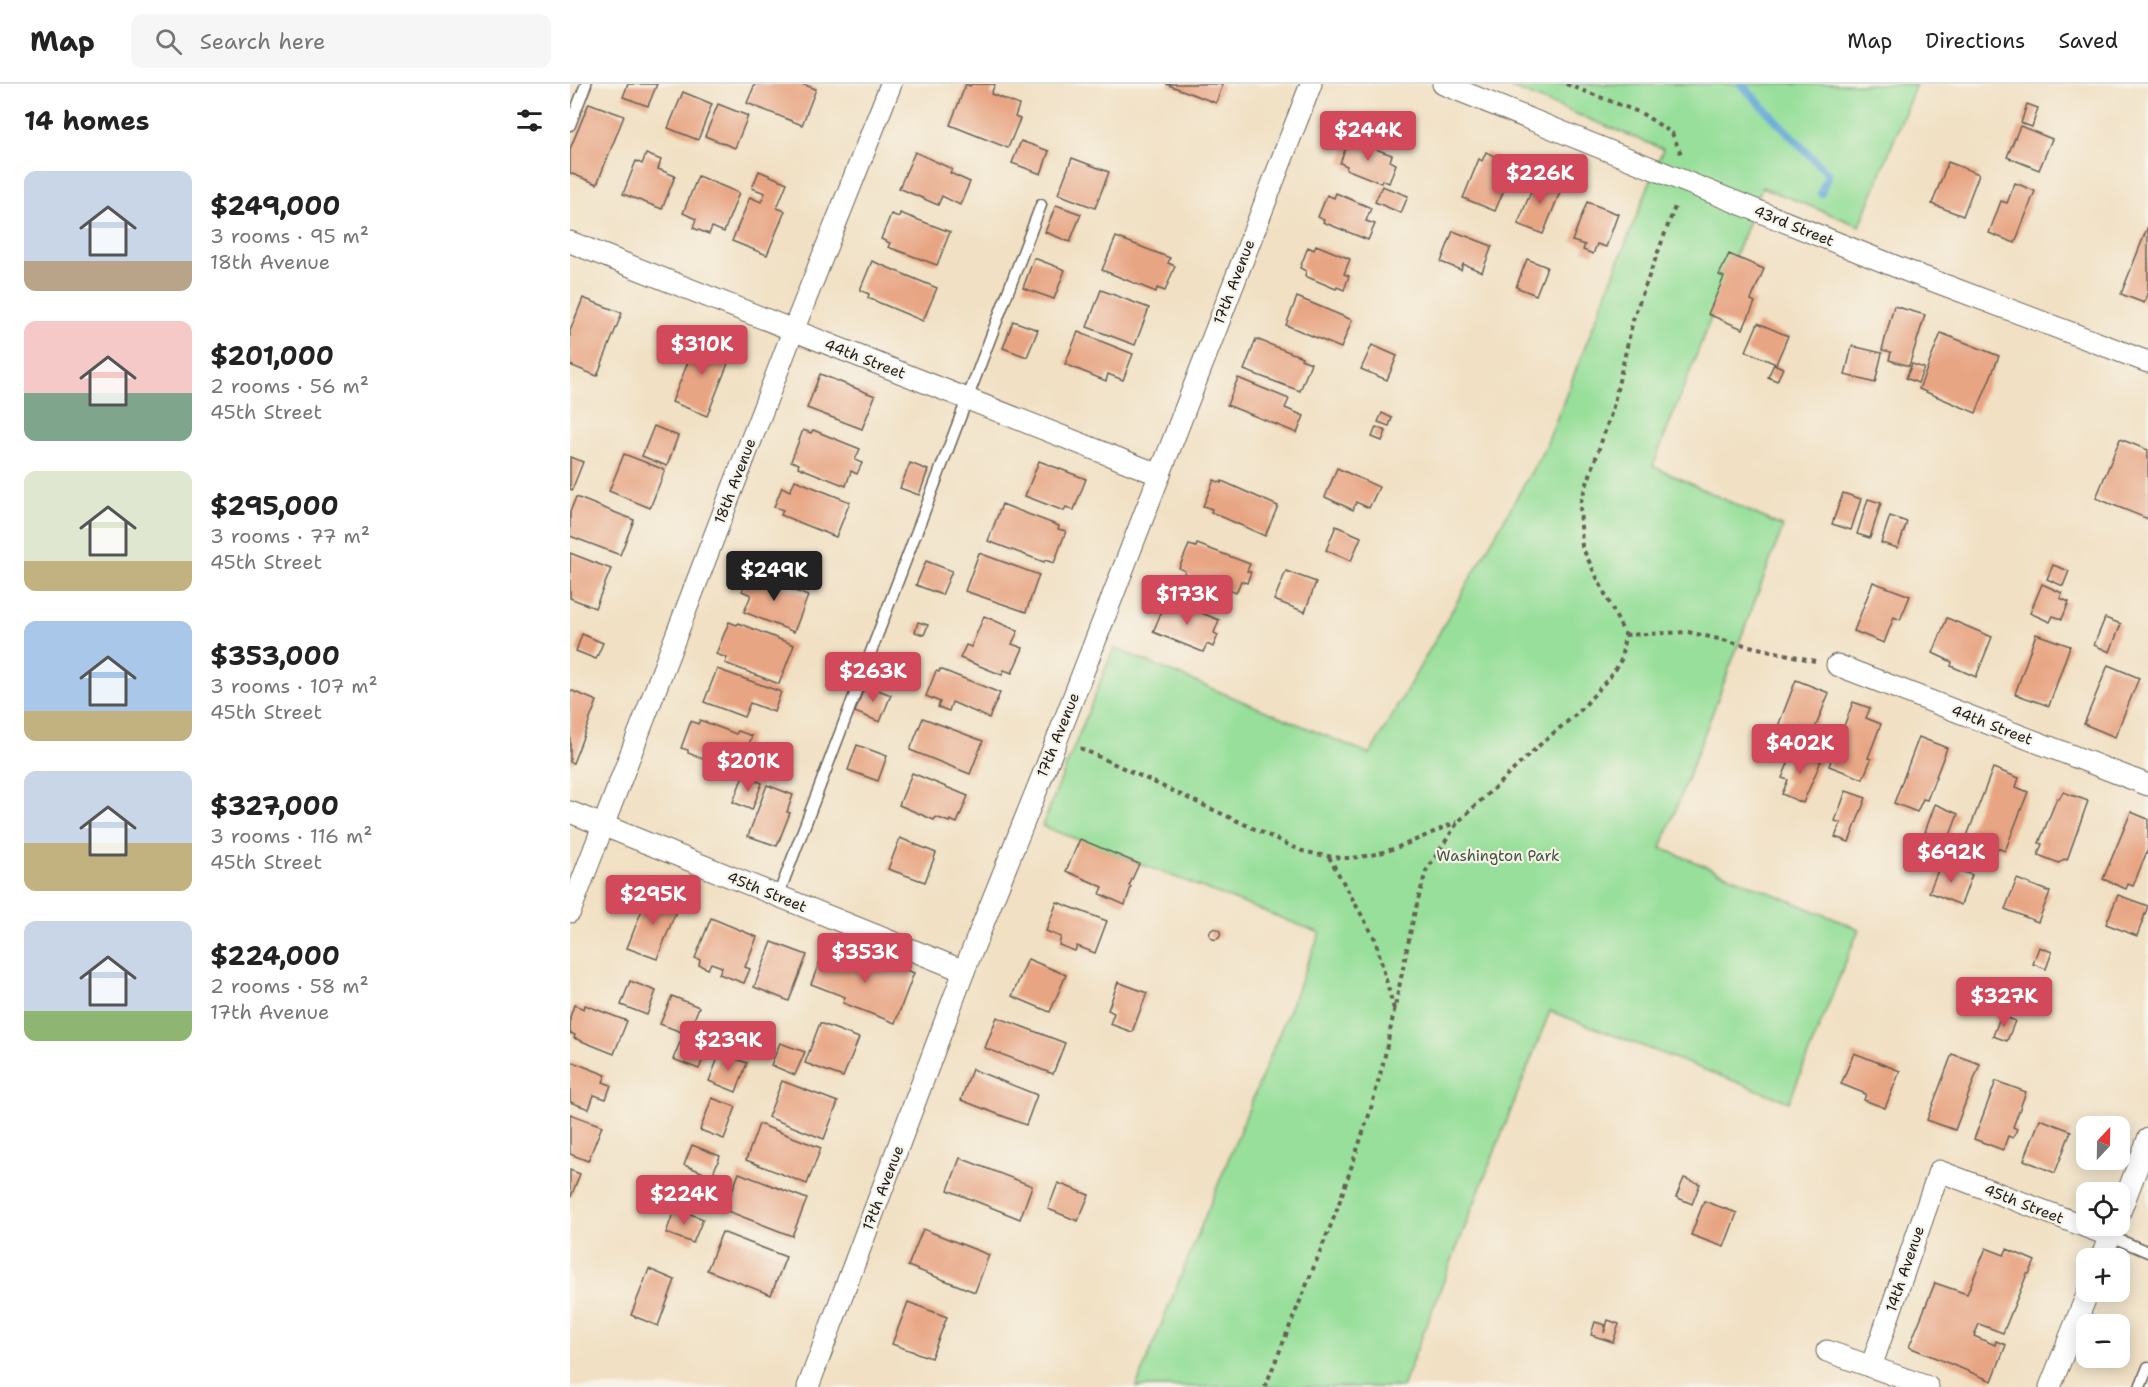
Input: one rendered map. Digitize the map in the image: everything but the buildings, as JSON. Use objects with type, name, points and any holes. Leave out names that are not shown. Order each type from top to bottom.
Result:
[{"type":"street","name":"18th Avenue","points":[[570,912],[793,331],[891,84]]},
{"type":"street","name":"17th Avenue","points":[[808,1387],[964,971],[1058,737],[1311,84]]},
{"type":"street","name":"43rd Street","points":[[1443,84],[1902,269],[2148,362]]},
{"type":"street","name":"44th Street","points":[[570,242],[1160,475]]},
{"type":"street","name":"44th Street","points":[[1837,665],[2148,785]]},
{"type":"street","name":"45th Street","points":[[570,812],[964,971]]},
{"type":"street","points":[[2130,1186],[2148,1139]]},
{"type":"street","name":"45th Street","points":[[1939,1171],[2076,1219]]},
{"type":"street","name":"14th Avenue","points":[[1871,1367],[1939,1171]]},
{"type":"street","points":[[2050,1387],[2084,1302]]},
{"type":"street","points":[[1827,1351],[1928,1387]]},
{"type":"lane","points":[[570,125],[586,84]]},
{"type":"lane","points":[[778,896],[1041,205]]},
{"type":"lane","points":[[2121,1236],[2148,1252]]},
{"type":"lane","points":[[2140,1387],[2148,1367]]},
{"type":"path","points":[[1265,1387],[1338,1204],[1370,1112],[1384,1060],[1426,871],[1458,822],[1545,740],[1579,712],[1613,673],[1621,660],[1625,635],[1582,547],[1580,504],[1612,411],[1634,316],[1685,182],[1682,158],[1672,133],[1641,113],[1566,84]]},
{"type":"path","points":[[1625,635],[1688,632],[1837,665]]},
{"type":"path","points":[[1058,737],[1302,851],[1329,856],[1357,857],[1386,851],[1458,822]]},
{"type":"path","points":[[1329,856],[1375,939],[1394,1009]]},
{"type":"green space","name":"Washington Park","points":[[1502,84],[1916,84],[1860,226],[1762,187],[1653,466],[1783,527],[1661,848],[1859,929],[1789,1102],[1550,1011],[1402,1387],[1136,1387],[1320,933],[1042,826],[1114,648],[1370,754],[1546,446],[1663,149]]},
{"type":"waterway","points":[[1741,84],[1828,174],[1821,193]]}]
